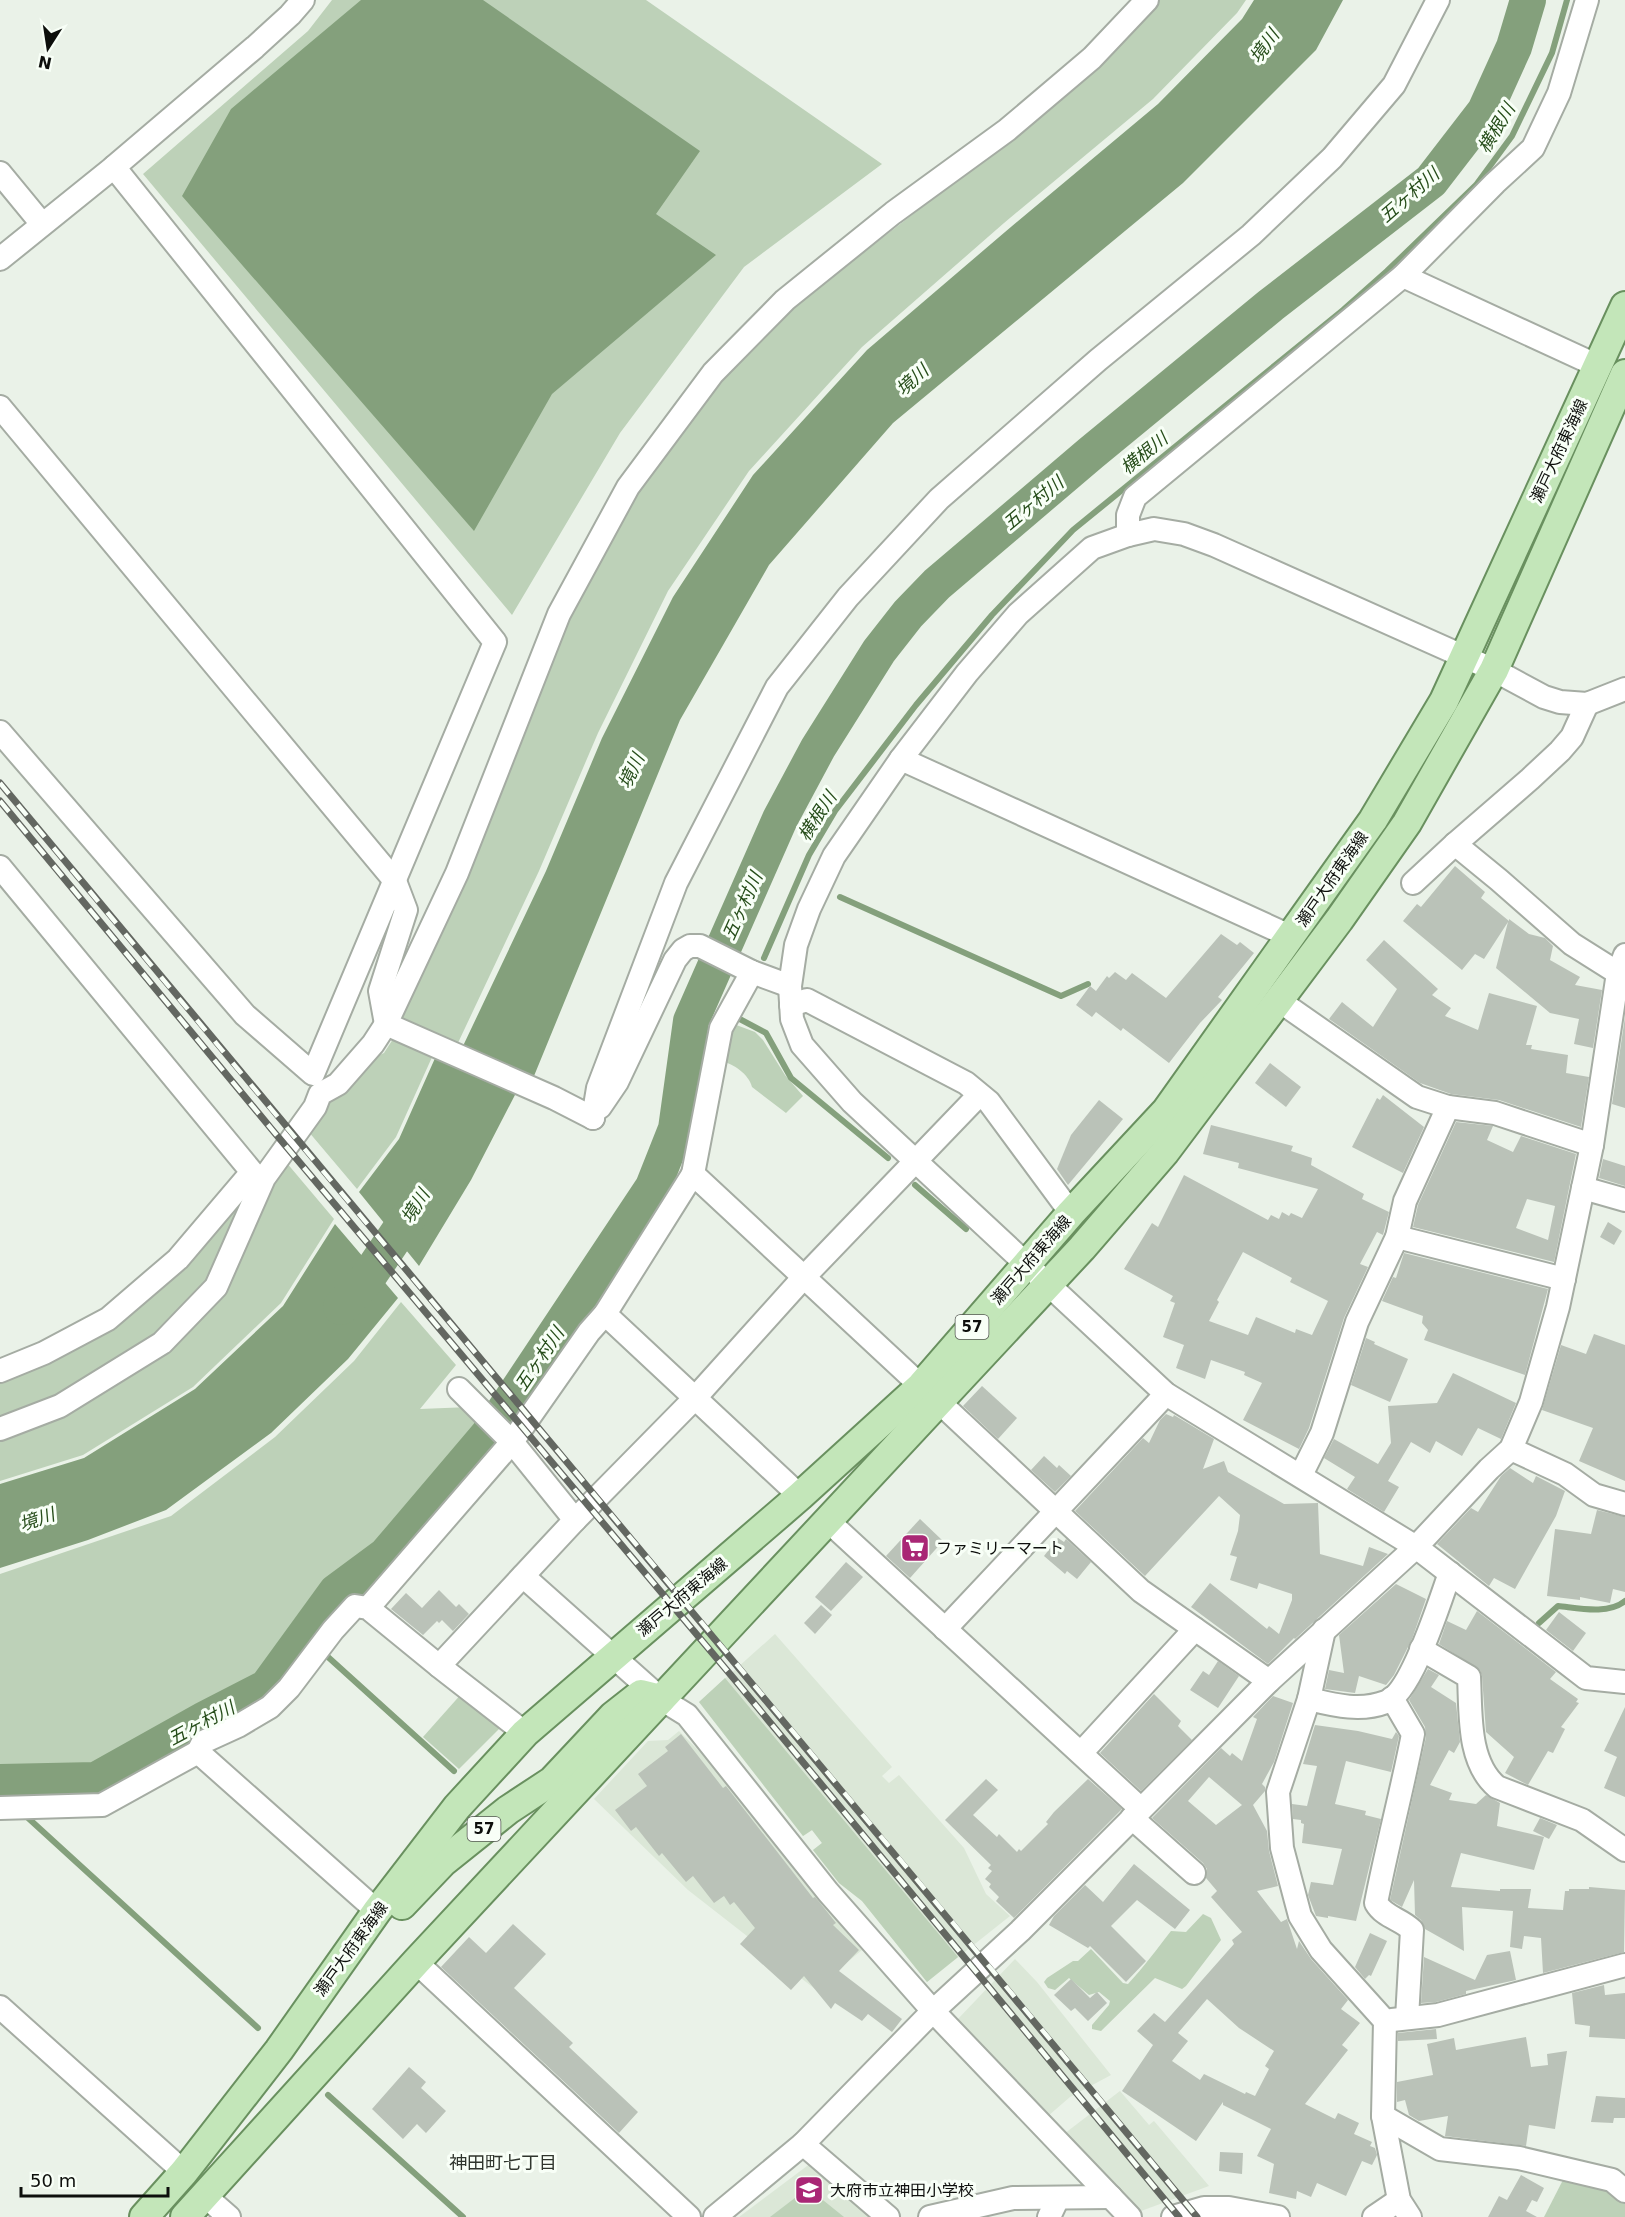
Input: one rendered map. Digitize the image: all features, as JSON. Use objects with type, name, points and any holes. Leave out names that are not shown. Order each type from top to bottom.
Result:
[{"type":"main road","name":"瀬戸大府東海線","points":[[144,2217],[184,2172],[279,2050],[376,1911],[457,1808],[525,1733],[800,1496],[930,1394],[1049,1284],[1165,1152],[1339,920],[1407,823],[1494,670],[1618,374],[1625,306]]},
{"type":"main road","name":"瀬戸大府東海線","points":[[185,2217],[416,1962],[828,1521],[930,1394],[1027,1264],[1166,1112],[1373,820],[1444,700],[1463,657],[1618,374]]},
{"type":"main road","name":"57","points":[[322,1989],[361,1958],[404,1902],[443,1862],[508,1810],[552,1781],[613,1716],[641,1694],[661,1699]]},
{"type":"street","points":[[0,732],[245,1015],[316,1084],[338,1084],[373,1044],[386,1024],[457,873],[559,614],[628,487],[705,383],[785,300],[893,213],[1015,123],[1092,58],[1147,0]]},
{"type":"street","points":[[593,1118],[598,1088],[676,883],[777,687],[848,597],[939,499],[1098,360],[1251,235],[1332,158],[1394,85],[1438,0]]},
{"type":"street","points":[[1128,535],[1128,515],[1134,497],[1403,276],[1533,148],[1559,93],[1587,0]]},
{"type":"street","points":[[0,259],[114,167],[290,5]]},
{"type":"street","points":[[0,1371],[44,1353],[108,1319],[178,1259],[258,1175],[315,1107],[316,1084],[395,881],[495,642],[114,167]]},
{"type":"street","points":[[0,173],[42,224]]},
{"type":"street","points":[[1403,276],[1618,374]]},
{"type":"street","points":[[0,407],[395,881],[406,910],[380,991],[386,1024]]},
{"type":"street","points":[[1625,689],[1587,704],[1560,702],[1544,697],[1494,670],[1214,545],[1184,534],[1154,529],[1128,535],[1092,548],[1018,614],[967,673],[901,759],[834,856],[819,886],[796,945],[791,996],[792,1019],[802,1045],[852,1102],[1166,1394],[1416,1547],[1586,1678],[1625,1682]]},
{"type":"street","points":[[1413,883],[1560,751],[1572,737],[1587,704]]},
{"type":"street","points":[[901,759],[1292,937]]},
{"type":"street","points":[[715,2217],[803,2144],[933,2012],[1020,1931],[1269,1681],[1416,1547],[1489,1469],[1511,1449],[1531,1402],[1564,1279],[1592,1145],[1621,964],[1572,945],[1455,844]]},
{"type":"street","points":[[0,867],[258,1175]]},
{"type":"street","points":[[593,1118],[617,1082],[675,960],[683,950],[690,946],[700,945],[749,970],[791,996],[807,1000],[966,1083],[989,1102],[1071,1214]]},
{"type":"street","points":[[368,1608],[512,1441],[604,1314],[693,1174],[721,1028],[749,970]]},
{"type":"street","points":[[1278,1000],[1417,1097],[1448,1107],[1495,1113],[1592,1145]]},
{"type":"street","points":[[386,1024],[554,1098],[593,1118]]},
{"type":"street","points":[[439,1666],[575,1520],[695,1398],[804,1277],[980,1095]]},
{"type":"street","points":[[1301,1475],[1322,1433],[1357,1322],[1397,1237],[1406,1201],[1448,1107]]},
{"type":"street","points":[[693,1174],[1141,1591],[1269,1681]]},
{"type":"street","points":[[0,1429],[60,1406],[162,1343],[216,1287],[258,1175]]},
{"type":"street","points":[[1583,1188],[1625,1200]]},
{"type":"street","points":[[1397,1237],[1564,1279]]},
{"type":"street","points":[[604,1314],[800,1496]]},
{"type":"street","points":[[459,1389],[512,1441],[575,1520]]},
{"type":"street","points":[[945,1629],[1166,1394]]},
{"type":"street","points":[[1511,1449],[1565,1474],[1594,1495],[1625,1504]]},
{"type":"street","points":[[828,1521],[1080,1753],[1194,1873]]},
{"type":"street","points":[[1309,1699],[1346,1708],[1387,1702],[1392,1698],[1405,1685],[1450,1573]]},
{"type":"street","points":[[523,1576],[661,1699],[687,1715],[828,1892],[933,2012],[1130,2217]]},
{"type":"street","points":[[0,1808],[102,1805],[198,1752],[203,1742],[238,1726],[270,1707],[289,1688],[333,1630],[355,1606],[368,1608],[525,1733]]},
{"type":"street","points":[[1080,1753],[1195,1629]]},
{"type":"street","points":[[1324,1630],[1309,1699],[1278,1792],[1282,1848],[1300,1916],[1321,1950],[1396,2019],[1438,2015],[1625,1965]]},
{"type":"street","points":[[1421,1649],[1469,1677],[1477,1757],[1489,1780],[1497,1787],[1581,1820],[1625,1850]]},
{"type":"street","points":[[1374,2217],[1405,2209],[1383,2116],[1396,2019],[1412,1930],[1381,1911],[1376,1903],[1413,1734],[1392,1698]]},
{"type":"street","points":[[198,1752],[376,1911]]},
{"type":"street","points":[[416,1962],[689,2217]]},
{"type":"street","points":[[0,2007],[184,2172]]},
{"type":"street","points":[[1383,2116],[1440,2149],[1518,2158],[1612,2180],[1625,2191]]},
{"type":"street","points":[[803,2144],[888,2217]]},
{"type":"street","points":[[205,2196],[229,2217]]},
{"type":"street","points":[[930,2217],[1013,2198],[1054,2207],[1111,2197]]},
{"type":"street","points":[[1173,2217],[1204,2208],[1229,2208],[1278,2217]]},
{"type":"shaded area","points":[[332,0],[646,0],[882,164],[744,267],[620,433],[512,615],[143,174],[308,31]]},
{"type":"shaded area","points":[[1158,0],[1246,0],[1237,13],[1153,99],[1004,223],[862,347],[749,471],[668,591],[598,733],[539,871],[457,1045],[401,1021],[482,842],[565,627],[637,494],[721,382],[797,304],[1064,97],[1149,14]]},
{"type":"shaded area","points":[[731,1023],[755,1032],[763,1040],[785,1075],[803,1096],[786,1113],[752,1087],[748,1078],[740,1070],[722,1061]]},
{"type":"shaded area","points":[[395,1036],[433,1055],[396,1137],[357,1189],[308,1131],[320,1112],[364,1062],[384,1053]]},
{"type":"shaded area","points":[[286,1162],[334,1219],[281,1303],[193,1387],[83,1455],[0,1481],[0,1382],[15,1377],[108,1327],[249,1192]]},
{"type":"shaded area","points":[[401,1302],[456,1365],[420,1409],[470,1407],[481,1418],[382,1550],[329,1586],[262,1681],[93,1771],[0,1774],[0,1574],[171,1516],[275,1437],[354,1361]]},
{"type":"shaded area","points":[[775,1634],[892,1767],[882,1776],[889,1783],[899,1775],[964,1848],[986,1894],[1010,1916],[927,1982],[862,1901],[839,1883],[813,1850],[822,1843],[812,1830],[803,1836],[699,1702]]},
{"type":"shaded area","points":[[725,1678],[958,1957],[927,1982],[862,1901],[839,1883],[813,1850],[822,1843],[812,1830],[803,1836],[699,1702]]},
{"type":"shaded area","points":[[463,1692],[503,1725],[459,1769],[423,1737]]},
{"type":"shaded area","points":[[679,1731],[733,1785],[862,1950],[815,1989],[688,1890],[594,1799],[648,1741],[668,1740]]},
{"type":"shaded area","points":[[1203,1914],[1211,1918],[1221,1940],[1186,1986],[1182,1989],[1155,1978],[1101,2031],[1092,2029],[1092,2025],[1110,2001],[1099,1992],[1089,1995],[1069,1978],[1055,1990],[1048,1988],[1044,1982],[1073,1961],[1078,1961],[1091,1949],[1123,1983],[1128,1984],[1171,1931],[1186,1932]]},
{"type":"shaded area","points":[[1015,1959],[1037,1982],[1111,2075],[1070,2097],[1048,2116],[957,2020]]},
{"type":"shaded area","points":[[1120,2091],[1149,2125],[1154,2121],[1209,2186],[1141,2211],[1064,2134]]},
{"type":"shaded area","name":"大府市立神田小学校","points":[[811,2163],[874,2217],[739,2217]]},
{"type":"shaded area","points":[[1565,2176],[1625,2196],[1625,2217],[1544,2217]]},
{"type":"shaded area","points":[[808,2188],[844,2217],[770,2217]]},
{"type":"water","points":[[361,0],[483,0],[700,151],[656,214],[716,255],[552,394],[474,531],[182,196],[231,109]]},
{"type":"water","points":[[1254,0],[1343,0],[1316,50],[1183,183],[893,423],[769,565],[680,720],[534,1076],[463,1046],[546,871],[602,738],[673,597],[753,475],[867,350],[1158,104],[1242,19]]},
{"type":"water","points":[[436,1056],[516,1093],[471,1180],[419,1266],[359,1192],[399,1139]]},
{"type":"water","points":[[335,1224],[398,1298],[348,1359],[271,1433],[166,1510],[88,1540],[0,1568],[0,1484],[84,1458],[195,1389],[283,1306]]},
{"type":"building","points":[[1455,866],[1485,892],[1481,898],[1509,921],[1509,919],[1529,934],[1545,938],[1553,946],[1550,960],[1580,977],[1575,985],[1602,990],[1593,1048],[1574,1044],[1579,1019],[1550,1013],[1496,968],[1508,922],[1484,959],[1475,954],[1462,970],[1403,921],[1417,904],[1421,907]]},
{"type":"building","points":[[1221,934],[1237,945],[1240,942],[1254,953],[1218,997],[1222,1000],[1200,1023],[1169,1063],[1123,1028],[1121,1031],[1096,1012],[1092,1017],[1076,1005],[1090,986],[1096,991],[1107,976],[1109,978],[1115,972],[1126,980],[1132,973],[1166,998]]},
{"type":"building","points":[[1384,940],[1438,989],[1432,995],[1451,1008],[1445,1016],[1478,1030],[1489,993],[1537,1006],[1526,1045],[1532,1045],[1531,1049],[1568,1055],[1566,1073],[1589,1077],[1581,1127],[1499,1100],[1451,1094],[1420,1083],[1329,1019],[1342,1002],[1373,1027],[1397,989],[1366,960]]},
{"type":"building","points":[[1625,1017],[1625,1108],[1612,1104]]},
{"type":"building","points":[[1270,1063],[1301,1087],[1286,1107],[1255,1083]]},
{"type":"building","points":[[1383,1095],[1424,1127],[1403,1173],[1352,1147],[1377,1098],[1380,1100]]},
{"type":"building","points":[[1099,1100],[1123,1119],[1068,1185],[1057,1169],[1071,1135]]},
{"type":"building","points":[[1456,1122],[1493,1126],[1487,1140],[1513,1152],[1521,1136],[1576,1154],[1554,1262],[1413,1227],[1418,1205]],"holes":[[[1527,1199],[1555,1206],[1548,1240],[1516,1228]]]},
{"type":"building","points":[[1211,1125],[1293,1146],[1291,1151],[1312,1158],[1311,1165],[1364,1194],[1362,1199],[1389,1212],[1383,1235],[1377,1232],[1360,1264],[1368,1267],[1344,1318],[1309,1428],[1299,1449],[1243,1420],[1262,1383],[1244,1375],[1245,1372],[1211,1360],[1205,1379],[1176,1368],[1184,1345],[1163,1337],[1175,1303],[1170,1301],[1173,1296],[1124,1269],[1152,1223],[1158,1227],[1184,1175],[1268,1220],[1271,1215],[1279,1219],[1282,1212],[1289,1216],[1291,1213],[1302,1218],[1318,1189],[1238,1168],[1239,1163],[1203,1154]],"holes":[[[1243,1252],[1292,1278],[1290,1282],[1328,1301],[1312,1335],[1296,1329],[1295,1333],[1256,1317],[1248,1335],[1209,1321],[1219,1302],[1217,1300]]]},
{"type":"building","points":[[1603,1159],[1625,1166],[1625,1186],[1599,1178]]},
{"type":"building","points":[[1608,1222],[1622,1231],[1614,1245],[1600,1237]]},
{"type":"building","points":[[1404,1253],[1548,1289],[1525,1375],[1424,1340],[1428,1330],[1422,1323],[1423,1316],[1382,1301],[1393,1277],[1396,1278]]},
{"type":"building","points":[[1594,1334],[1625,1345],[1625,1481],[1579,1461],[1593,1428],[1542,1410],[1561,1345],[1586,1354]]},
{"type":"building","points":[[1366,1338],[1408,1359],[1390,1402],[1351,1385]]},
{"type":"building","points":[[1453,1373],[1516,1403],[1501,1439],[1478,1428],[1462,1456],[1436,1441],[1430,1453],[1411,1442],[1388,1481],[1399,1487],[1384,1512],[1347,1489],[1355,1477],[1324,1458],[1334,1439],[1378,1464],[1391,1443],[1388,1406],[1437,1403]]},
{"type":"building","points":[[982,1386],[1017,1418],[998,1439],[963,1406]]},
{"type":"building","points":[[1166,1414],[1173,1417],[1174,1415],[1214,1439],[1203,1469],[1224,1461],[1228,1472],[1284,1504],[1318,1503],[1320,1554],[1363,1566],[1369,1547],[1388,1554],[1268,1664],[1191,1607],[1210,1583],[1267,1629],[1269,1626],[1279,1634],[1292,1600],[1292,1594],[1259,1583],[1257,1589],[1230,1580],[1237,1557],[1230,1555],[1238,1531],[1240,1515],[1219,1496],[1145,1576],[1075,1511],[1143,1438],[1149,1443],[1160,1420]]},
{"type":"building","points":[[1044,1456],[1057,1468],[1059,1465],[1071,1476],[1055,1492],[1031,1470]]},
{"type":"building","points":[[1510,1468],[1533,1483],[1536,1476],[1565,1491],[1556,1516],[1515,1589],[1494,1578],[1489,1586],[1437,1544],[1471,1508],[1478,1512],[1501,1476]]},
{"type":"building","points":[[1597,1510],[1625,1517],[1625,1592],[1613,1589],[1610,1603],[1580,1597],[1580,1600],[1547,1596],[1555,1529],[1591,1534]]},
{"type":"building","points":[[920,1519],[943,1541],[910,1578],[886,1556]]},
{"type":"building","points":[[1058,1538],[1064,1542],[1066,1539],[1091,1562],[1077,1579],[1067,1571],[1065,1574],[1044,1556]]},
{"type":"building","points":[[846,1562],[863,1577],[831,1611],[815,1597]]},
{"type":"building","points":[[1396,1584],[1426,1599],[1412,1639],[1394,1675],[1386,1685],[1359,1676],[1355,1693],[1325,1689],[1329,1670],[1344,1673],[1339,1635]]},
{"type":"building","points":[[439,1590],[456,1607],[459,1604],[469,1614],[453,1631],[442,1620],[439,1623],[437,1621],[423,1635],[391,1609],[406,1593],[422,1608]]},
{"type":"building","points":[[821,1605],[832,1615],[815,1634],[804,1623]]},
{"type":"building","points":[[1477,1611],[1556,1672],[1550,1679],[1578,1699],[1576,1702],[1579,1703],[1561,1727],[1565,1729],[1553,1753],[1548,1751],[1528,1785],[1505,1773],[1514,1757],[1486,1732],[1480,1670],[1439,1644],[1447,1621],[1466,1630]]},
{"type":"building","points":[[1559,1612],[1586,1633],[1573,1651],[1546,1630]]},
{"type":"building","points":[[1218,1661],[1239,1676],[1218,1708],[1190,1690],[1203,1671],[1209,1675]]},
{"type":"building","points":[[1428,1669],[1439,1675],[1431,1687],[1456,1703],[1460,1742],[1454,1753],[1449,1750],[1430,1785],[1452,1793],[1449,1800],[1476,1804],[1486,1795],[1500,1803],[1497,1826],[1544,1837],[1534,1870],[1461,1853],[1451,1887],[1500,1891],[1500,1889],[1531,1889],[1528,1908],[1563,1910],[1565,1891],[1569,1889],[1589,1889],[1589,1887],[1625,1890],[1624,1952],[1543,1973],[1541,1938],[1524,1936],[1522,1949],[1510,1947],[1513,1911],[1462,1907],[1464,1951],[1425,1929],[1421,1920],[1415,1915],[1414,1880],[1402,1907],[1390,1900],[1426,1737],[1425,1727],[1409,1700]]},
{"type":"building","points":[[1154,1694],[1181,1721],[1178,1726],[1192,1740],[1141,1791],[1100,1753]]},
{"type":"building","points":[[1273,1696],[1293,1703],[1274,1762],[1262,1784],[1265,1791],[1253,1805],[1267,1831],[1269,1851],[1278,1886],[1257,1891],[1281,1922],[1287,1919],[1297,1949],[1299,1941],[1311,1959],[1348,2000],[1341,2009],[1360,2023],[1342,2045],[1348,2050],[1305,2104],[1335,2119],[1338,2113],[1359,2123],[1354,2134],[1372,2142],[1370,2146],[1375,2148],[1377,2155],[1372,2165],[1362,2161],[1346,2196],[1317,2183],[1311,2197],[1297,2191],[1296,2199],[1269,2193],[1274,2164],[1257,2156],[1271,2129],[1223,2105],[1223,2102],[1196,2141],[1122,2091],[1153,2045],[1137,2031],[1154,2013],[1165,2022],[1234,1944],[1232,1940],[1242,1932],[1211,1897],[1217,1891],[1206,1878],[1207,1869],[1203,1863],[1152,1818],[1221,1748],[1230,1756],[1232,1753],[1242,1761],[1257,1719],[1253,1717]],"holes":[[[1209,1777],[1242,1805],[1216,1825],[1188,1801]],[[1207,1999],[1239,2028],[1274,2051],[1265,2066],[1269,2069],[1255,2096],[1246,2092],[1245,2094],[1204,2074],[1200,2080],[1172,2061],[1188,2041],[1178,2033]]]},
{"type":"building","points":[[1625,1707],[1625,1797],[1604,1788],[1617,1757],[1604,1751]]},
{"type":"building","points":[[1315,1725],[1392,1739],[1396,1732],[1399,1736],[1391,1772],[1346,1761],[1335,1804],[1366,1811],[1365,1815],[1381,1819],[1356,1921],[1316,1916],[1308,1895],[1311,1882],[1333,1885],[1342,1849],[1302,1843],[1304,1824],[1301,1820],[1293,1819],[1292,1804],[1307,1806],[1317,1766],[1303,1764]]},
{"type":"building","points":[[681,1734],[723,1788],[726,1786],[813,1898],[815,1897],[821,1904],[836,1923],[833,1925],[859,1950],[839,1971],[902,2019],[892,2032],[868,2014],[862,2021],[835,2003],[831,2009],[804,1976],[791,1990],[740,1944],[755,1928],[734,1902],[730,1905],[724,1896],[714,1903],[693,1876],[686,1882],[662,1853],[659,1856],[636,1827],[631,1831],[615,1810],[647,1786],[638,1774],[668,1751],[665,1747]]},
{"type":"building","points":[[986,1779],[998,1790],[973,1815],[997,1837],[999,1834],[1017,1852],[1019,1849],[1021,1851],[1048,1824],[1046,1822],[1054,1812],[1088,1779],[1122,1809],[1014,1918],[996,1901],[999,1897],[985,1879],[992,1871],[988,1868],[991,1865],[945,1820]]},
{"type":"building","points":[[1540,1818],[1557,1825],[1549,1839],[1533,1831]]},
{"type":"building","points":[[1134,1864],[1190,1910],[1175,1929],[1137,1900],[1111,1926],[1146,1961],[1126,1982],[1090,1946],[1088,1948],[1049,1925],[1054,1916],[1085,1885],[1103,1902]]},
{"type":"building","points":[[513,1924],[546,1954],[514,1988],[573,2043],[569,2047],[638,2112],[619,2133],[441,1967],[469,1937],[486,1953]]},
{"type":"building","points":[[1370,1933],[1387,1941],[1371,1976],[1365,1979],[1355,1967]]},
{"type":"building","points":[[1510,1951],[1516,1980],[1466,1991],[1466,1994],[1436,2002],[1421,2003],[1424,1957],[1475,1980],[1487,1955]]},
{"type":"building","points":[[1071,1979],[1090,1998],[1097,1992],[1107,2003],[1088,2021],[1075,2008],[1071,2011],[1054,1995]]},
{"type":"building","points":[[1604,1985],[1605,1995],[1625,1993],[1625,2039],[1589,2037],[1590,2026],[1575,2024],[1572,1993]]},
{"type":"building","points":[[1436,2029],[1437,2039],[1398,2041],[1398,2033]]},
{"type":"building","points":[[1526,2037],[1531,2067],[1548,2065],[1547,2054],[1567,2051],[1555,2129],[1529,2125],[1526,2146],[1445,2136],[1448,2116],[1419,2121],[1409,2115],[1405,2100],[1397,2102],[1397,2082],[1433,2075],[1427,2044],[1454,2038],[1456,2050]]},
{"type":"building","points":[[409,2067],[426,2082],[421,2088],[446,2111],[426,2133],[417,2124],[403,2139],[372,2109]]},
{"type":"building","points":[[1596,2096],[1625,2098],[1625,2118],[1614,2118],[1613,2123],[1591,2122]]},
{"type":"building","points":[[1220,2152],[1243,2153],[1242,2174],[1219,2171]]},
{"type":"building","points":[[1521,2175],[1544,2188],[1537,2202],[1532,2200],[1526,2211],[1537,2217],[1488,2217],[1499,2196],[1507,2200]]},
{"type":"waterway","name":"五ヶ村川","points":[[0,1782],[96,1780],[267,1687],[336,1592],[386,1555],[488,1435],[653,1187],[676,1129],[691,1021],[780,819],[818,748],[879,651],[908,614],[937,584],[1091,453],[1271,305],[1431,181],[1485,111],[1514,47],[1528,0]]},
{"type":"waterway","name":"横根川","points":[[764,958],[809,855],[835,811],[916,705],[992,615],[1073,530],[1343,310],[1476,185],[1512,136],[1552,53],[1567,0]]},
{"type":"waterway","points":[[840,897],[1061,996],[1088,984]]},
{"type":"waterway","name":"横根川","points":[[736,1017],[766,1033],[791,1078],[888,1158]]},
{"type":"waterway","name":"横根川","points":[[915,1185],[966,1229]]},
{"type":"waterway","name":"境川","points":[[341,1307],[366,1280],[422,1197]]},
{"type":"waterway","points":[[1539,1623],[1558,1606],[1602,1609],[1625,1601]]},
{"type":"waterway","points":[[305,1636],[313,1643]]},
{"type":"waterway","points":[[328,1657],[454,1771]]},
{"type":"waterway","points":[[25,1796],[28,1781]]},
{"type":"waterway","points":[[27,1817],[258,2028]]},
{"type":"waterway","points":[[328,2095],[463,2217]]},
{"type":"railway","points":[[0,783],[1197,2217]]},
{"type":"railway","points":[[0,801],[274,1132],[735,1680],[1179,2217]]},
{"type":"place","name":"ファミリーマート","points":[[915,1548]]},
{"type":"place","name":"大府市立神田小学校","points":[[809,2190]]},
{"type":"district","name":"神田町七丁目","points":[[503,2162]]}]
